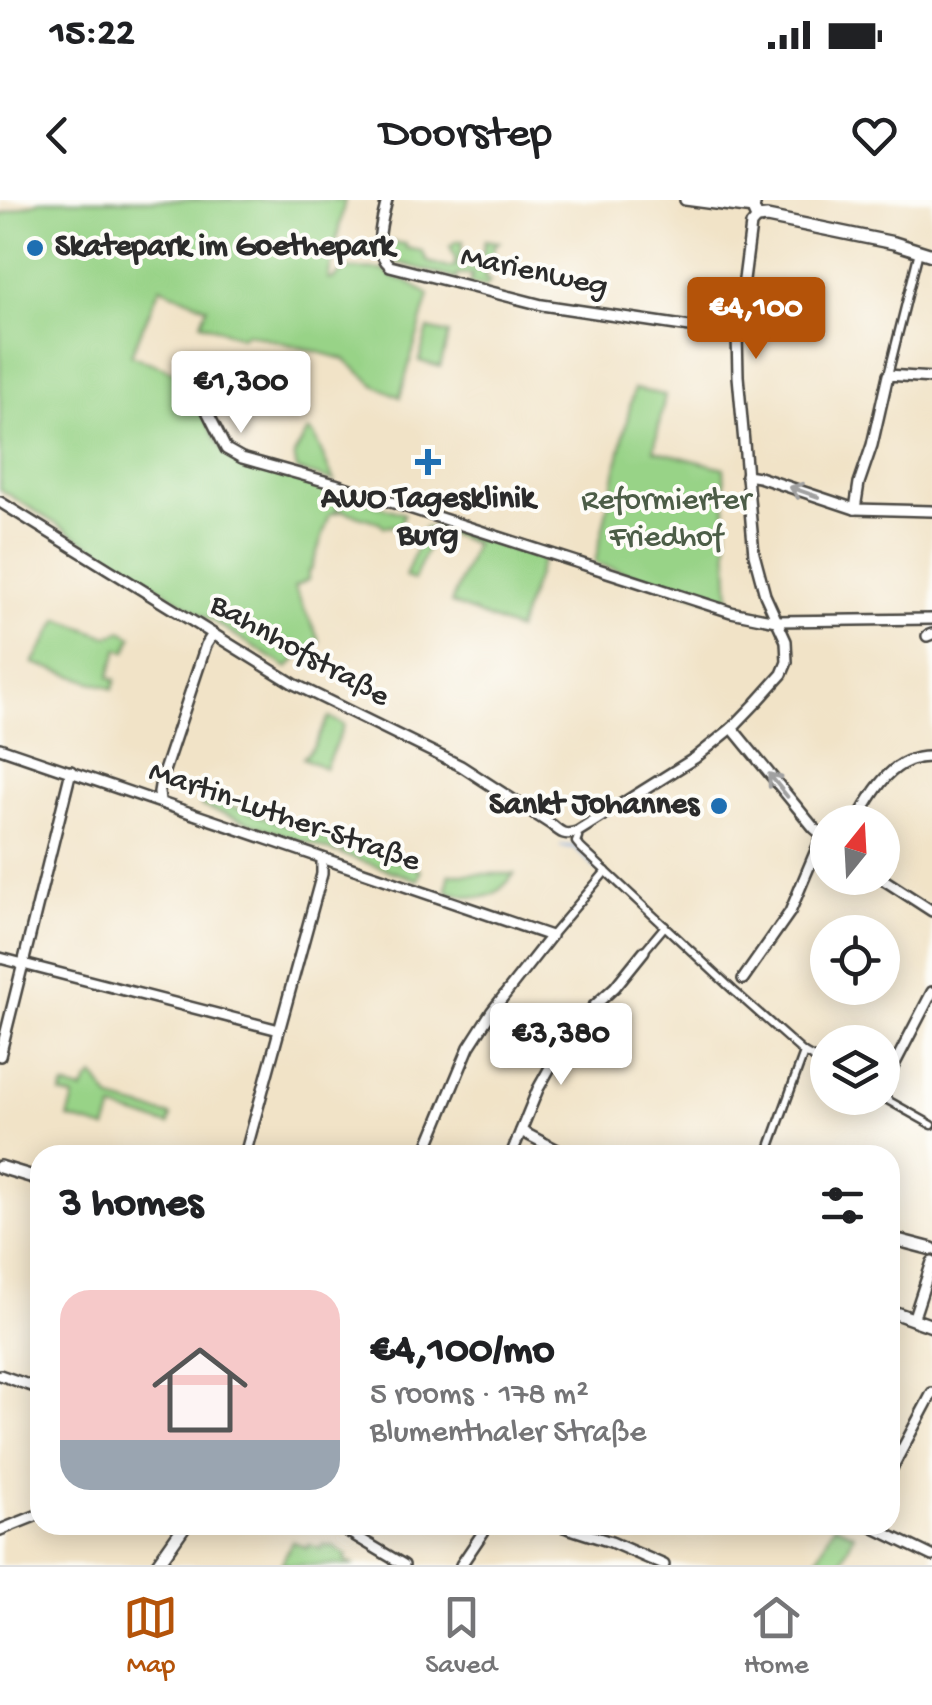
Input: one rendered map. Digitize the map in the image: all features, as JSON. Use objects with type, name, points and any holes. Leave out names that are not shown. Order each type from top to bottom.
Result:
[{"type":"street","name":"Marienweg","points":[[387,200],[380,250],[390,266],[542,305],[737,334]]},
{"type":"street","points":[[685,200],[755,209],[767,217],[926,253],[888,376],[855,509]]},
{"type":"street","points":[[755,209],[737,334],[738,376],[754,554],[765,595],[787,648],[785,667],[732,728],[695,758],[577,834],[576,842],[733,990],[810,1056]]},
{"type":"street","points":[[888,376],[932,378]]},
{"type":"street","points":[[202,401],[226,449],[242,458],[335,484],[735,613],[776,620],[932,619]]},
{"type":"street","points":[[746,475],[855,509],[932,511]]},
{"type":"street","name":"Bahnhofstraße","points":[[0,502],[312,694],[461,766],[560,832],[577,834]]},
{"type":"street","points":[[160,801],[161,780],[213,634]]},
{"type":"street","points":[[732,728],[810,820]]},
{"type":"street","name":"Martin-Luther-Straße","points":[[0,748],[552,936]]},
{"type":"street","points":[[866,805],[886,776],[916,756],[932,757]]},
{"type":"street","points":[[0,1056],[71,772]]},
{"type":"street","points":[[248,1145],[322,874],[322,858]]},
{"type":"street","points":[[733,990],[790,912],[810,870]]},
{"type":"street","points":[[428,1145],[469,1047],[492,1011],[606,871]]},
{"type":"street","points":[[900,890],[932,911]]},
{"type":"street","points":[[515,1145],[562,1046],[664,926]]},
{"type":"street","points":[[0,958],[279,1030]]},
{"type":"street","points":[[900,1055],[932,992]]},
{"type":"street","points":[[771,1145],[804,1053]]},
{"type":"street","points":[[900,1106],[932,1125]]},
{"type":"street","points":[[521,1132],[546,1145]]},
{"type":"street","points":[[0,1167],[30,1175]]},
{"type":"street","points":[[900,1241],[932,1249]]},
{"type":"street","points":[[913,1320],[932,1262]]},
{"type":"street","points":[[900,1315],[932,1326]]},
{"type":"street","points":[[0,1375],[30,1386]]},
{"type":"street","points":[[900,1453],[932,1393]]},
{"type":"street","points":[[0,1530],[30,1518]]},
{"type":"street","points":[[158,1565],[178,1535]]},
{"type":"street","points":[[354,1535],[404,1565]]},
{"type":"street","points":[[460,1565],[481,1535]]},
{"type":"street","points":[[589,1535],[664,1565]]},
{"type":"street","points":[[889,1535],[932,1556]]},
{"type":"green space","points":[[44,200],[345,200],[328,279],[344,269],[383,270],[429,295],[400,397],[376,386],[344,359],[247,333],[241,337],[201,323],[207,307],[160,287],[131,355],[182,377],[198,398],[219,445],[240,463],[333,488],[404,514],[400,525],[384,527],[340,510],[340,499],[336,511],[339,512],[330,514],[308,580],[294,587],[320,641],[288,668],[0,489],[0,215]]},
{"type":"green space","points":[[485,240],[499,242],[494,245],[492,261],[496,265],[489,265],[484,278],[490,281],[485,287],[470,283],[472,275],[458,274],[457,279],[392,261],[384,252],[390,252],[392,242],[406,244],[406,248],[422,251],[428,262],[448,268],[455,266],[450,246],[463,241],[459,266],[480,269]]},
{"type":"green space","points":[[428,329],[449,334],[440,367],[419,361]]},
{"type":"green space","name":"Reformierter Friedhof","points":[[634,389],[665,395],[654,450],[724,468],[730,605],[595,563]]},
{"type":"green space","points":[[308,431],[314,435],[334,481],[297,470],[294,455]]},
{"type":"green space","points":[[434,524],[543,559],[517,630],[451,603],[475,543],[435,529],[414,580],[405,577],[425,527],[432,529]]},
{"type":"green space","points":[[59,619],[108,637],[122,631],[132,637],[126,652],[118,649],[109,677],[116,680],[113,689],[33,663]]},
{"type":"green space","points":[[329,717],[344,725],[325,768],[303,758]]},
{"type":"green space","points":[[204,797],[340,843],[337,853],[201,806]]},
{"type":"green space","points":[[345,842],[421,870],[418,880],[341,854]]},
{"type":"green space","points":[[449,874],[514,874],[499,890],[477,897],[447,891]]},
{"type":"green space","points":[[94,1076],[111,1100],[171,1116],[169,1125],[113,1109],[106,1129],[68,1118],[74,1098],[61,1094],[64,1086],[82,1091]]},
{"type":"green space","points":[[829,1535],[854,1535],[840,1565],[814,1565]]},
{"type":"green space","points":[[292,1541],[307,1548],[309,1544],[321,1549],[323,1544],[332,1545],[355,1565],[281,1565]]},
{"type":"waterway","points":[[561,846],[575,847],[596,868]]},
{"type":"place","name":"Skatepark im Goethepark","points":[[35,248]]},
{"type":"place","name":"AWO Tagesklinik Burg","points":[[428,462]]},
{"type":"place","name":"Sankt Johannes","points":[[719,806]]}]
